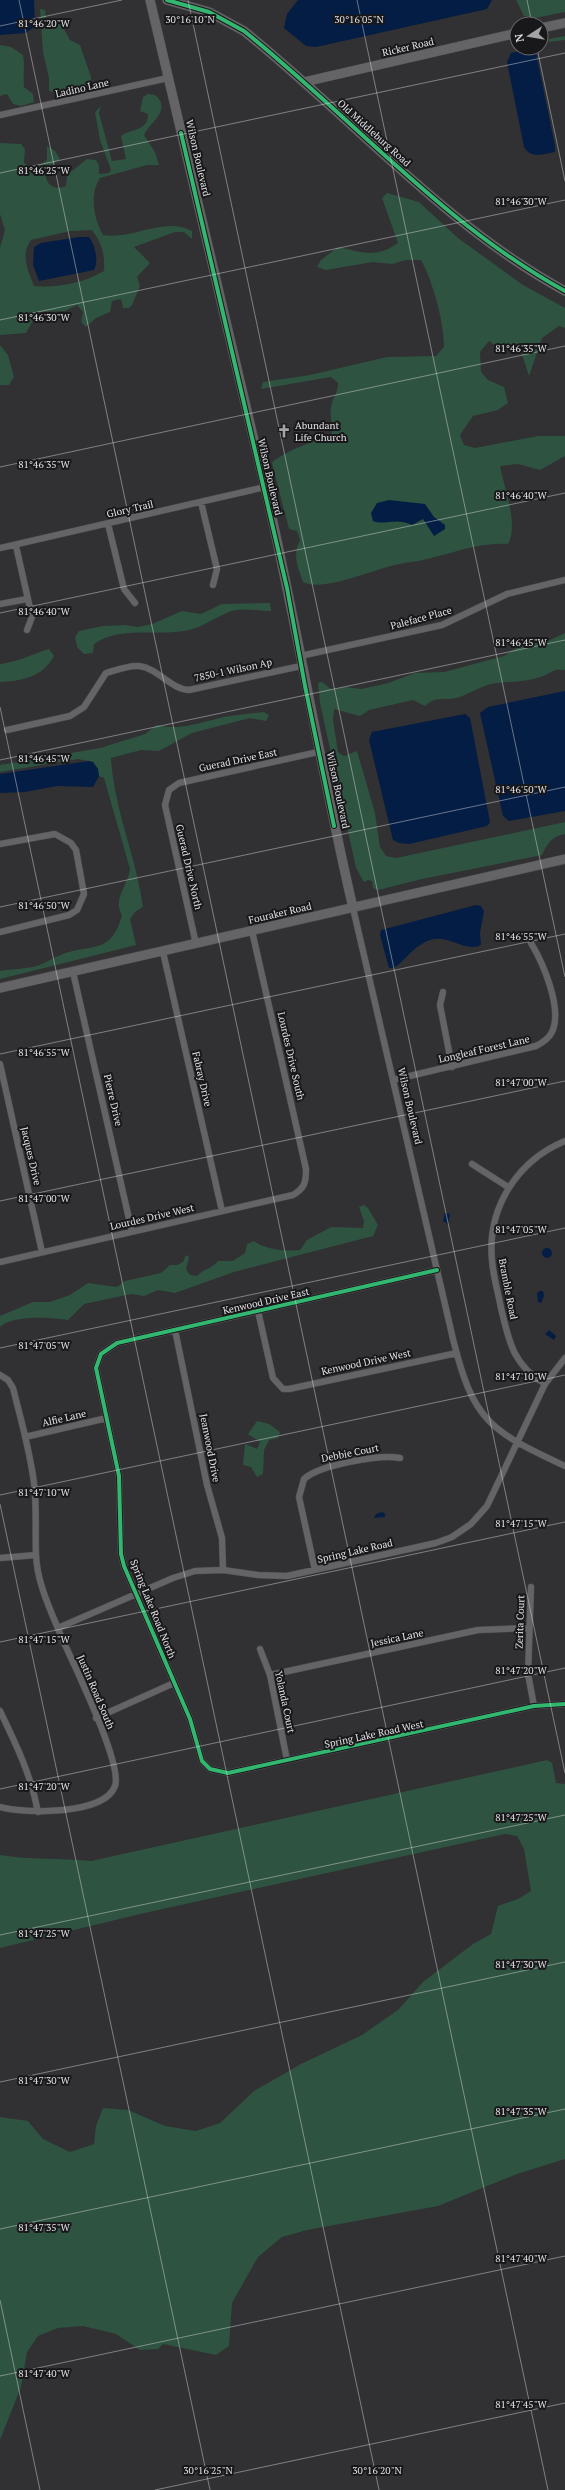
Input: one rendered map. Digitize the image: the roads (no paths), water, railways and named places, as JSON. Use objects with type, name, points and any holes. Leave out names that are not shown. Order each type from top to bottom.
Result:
[{"type":"main road","name":"Wilson Boulevard","points":[[150,0],[265,487],[287,588],[318,752],[353,908]]},
{"type":"main road","name":"Old Middleburg Road","points":[[167,0],[220,16],[244,32],[304,82],[463,221],[518,261],[565,291]]},
{"type":"main road","points":[[549,26],[565,23]]},
{"type":"main road","name":"Ricker Road","points":[[304,82],[509,35]]},
{"type":"main road","name":"Fouraker Road","points":[[0,988],[565,860]]},
{"type":"street","name":"Ladino Lane","points":[[0,115],[168,78]]},
{"type":"street","name":"Glory Trail","points":[[0,548],[16,546],[265,487]]},
{"type":"street","points":[[201,502],[217,569],[213,585]]},
{"type":"street","points":[[108,524],[124,590],[135,603]]},
{"type":"street","points":[[16,546],[32,617],[27,630]]},
{"type":"street","name":"Paleface Place","points":[[300,656],[442,625],[507,594],[565,580]]},
{"type":"street","points":[[0,604],[27,599]]},
{"type":"street","name":"7850-1 Wilson Ap","points":[[7,730],[78,713],[106,673],[133,666],[148,668],[175,686],[189,690],[301,666]]},
{"type":"street","name":"Guerad Drive East","points":[[167,794],[179,783],[318,752]]},
{"type":"street","name":"Guerad Drive North","points":[[167,794],[165,805],[196,944]]},
{"type":"street","points":[[0,844],[47,834],[59,835],[72,843],[76,850],[84,889],[82,901],[77,910],[64,917],[0,932]]},
{"type":"street","name":"Wilson Boulevard","points":[[353,908],[437,1270],[457,1353],[468,1389],[479,1409],[494,1426],[517,1444],[565,1466]]},
{"type":"street","name":"Lourdes Drive South","points":[[252,931],[306,1169],[305,1185]]},
{"type":"street","name":"Longleaf Forest Lane","points":[[393,1080],[536,1046],[552,1033],[556,1020],[550,987],[542,962],[531,943]]},
{"type":"street","name":"Fabray Drive","points":[[163,952],[222,1211]]},
{"type":"street","name":"Pierre Drive","points":[[73,972],[132,1232]]},
{"type":"street","points":[[443,992],[440,1005],[452,1067]]},
{"type":"street","name":"Jacques Drive","points":[[0,1064],[42,1252]]},
{"type":"street","name":"Bramble Road","points":[[545,1384],[530,1374],[510,1346],[493,1272],[492,1234],[496,1216],[508,1187],[530,1163],[565,1141]]},
{"type":"street","points":[[472,1164],[508,1187]]},
{"type":"street","name":"Lourdes Drive West","points":[[0,1262],[293,1195],[305,1185]]},
{"type":"street","name":"Kenwood Drive East","points":[[101,1354],[113,1344],[437,1270]]},
{"type":"street","name":"Kenwood Drive West","points":[[258,1311],[273,1378],[280,1386],[289,1389],[457,1353]]},
{"type":"street","name":"Jeanwood Drive","points":[[175,1330],[207,1485],[222,1538],[223,1570]]},
{"type":"street","name":"Spring Lake Road North","points":[[101,1354],[96,1368],[119,1476],[121,1554],[124,1566],[190,1719],[199,1754],[210,1769]]},
{"type":"street","name":"Spring Lake Road","points":[[58,1628],[173,1578],[195,1571],[223,1570],[278,1576],[315,1570],[436,1543],[452,1537],[470,1524],[487,1506],[545,1384],[565,1358]]},
{"type":"street","name":"Justin Road South","points":[[0,1375],[8,1380],[13,1388],[25,1437],[36,1502],[36,1555],[43,1590],[96,1718],[116,1773],[114,1789],[105,1799],[70,1809],[38,1812]]},
{"type":"street","name":"Alfie Lane","points":[[25,1437],[107,1418]]},
{"type":"street","name":"Debbie Court","points":[[315,1570],[298,1497],[304,1479],[317,1470],[380,1457],[400,1458]]},
{"type":"street","points":[[0,1558],[36,1555]]},
{"type":"street","name":"Zerita Court","points":[[531,1587],[528,1674],[534,1706]]},
{"type":"street","name":"Jessica Lane","points":[[270,1675],[482,1629],[529,1628]]},
{"type":"street","name":"Yolanda Court","points":[[260,1649],[270,1675],[287,1760]]},
{"type":"street","points":[[96,1718],[174,1683]]},
{"type":"street","name":"Spring Lake Road West","points":[[210,1769],[228,1773],[534,1706],[565,1704]]},
{"type":"street","points":[[0,1711],[26,1765],[34,1789],[38,1812],[0,1807]]},
{"type":"water","points":[[0,0],[34,0],[35,27],[25,33],[0,35]]},
{"type":"water","points":[[298,0],[492,0],[487,9],[316,47],[306,46],[284,28],[287,14]]},
{"type":"water","points":[[510,56],[537,56],[555,152],[538,155],[530,153],[524,147],[507,62]]},
{"type":"water","points":[[79,237],[89,237],[93,244],[96,253],[94,270],[39,281],[33,265],[34,247],[41,243]]},
{"type":"water","points":[[389,500],[425,504],[434,517],[445,525],[445,529],[434,536],[423,519],[412,525],[400,522],[381,523],[373,521],[371,513],[377,503]]},
{"type":"water","points":[[565,691],[565,811],[509,821],[503,816],[480,713],[488,707]]},
{"type":"water","points":[[465,714],[470,718],[490,822],[487,826],[409,844],[399,843],[393,840],[369,740],[372,732]]},
{"type":"water","points":[[89,761],[93,762],[98,769],[99,776],[93,787],[57,786],[25,792],[0,793],[0,774]]},
{"type":"water","points":[[476,905],[481,906],[484,911],[480,933],[481,945],[469,947],[444,939],[430,940],[419,946],[394,968],[389,968],[380,935],[381,930]]},
{"type":"water","points":[[445,1213],[450,1214],[448,1224],[443,1221]]},
{"type":"water","points":[[547,1248],[552,1253],[547,1258],[542,1253]]},
{"type":"water","points":[[543,1291],[544,1296],[541,1303],[538,1302],[537,1293]]},
{"type":"water","points":[[549,1330],[556,1336],[554,1340],[545,1334]]},
{"type":"water","points":[[382,1512],[385,1514],[385,1517],[374,1518],[376,1514]]},
{"type":"place","name":"Abundant Life Church","points":[[284,431]]}]
